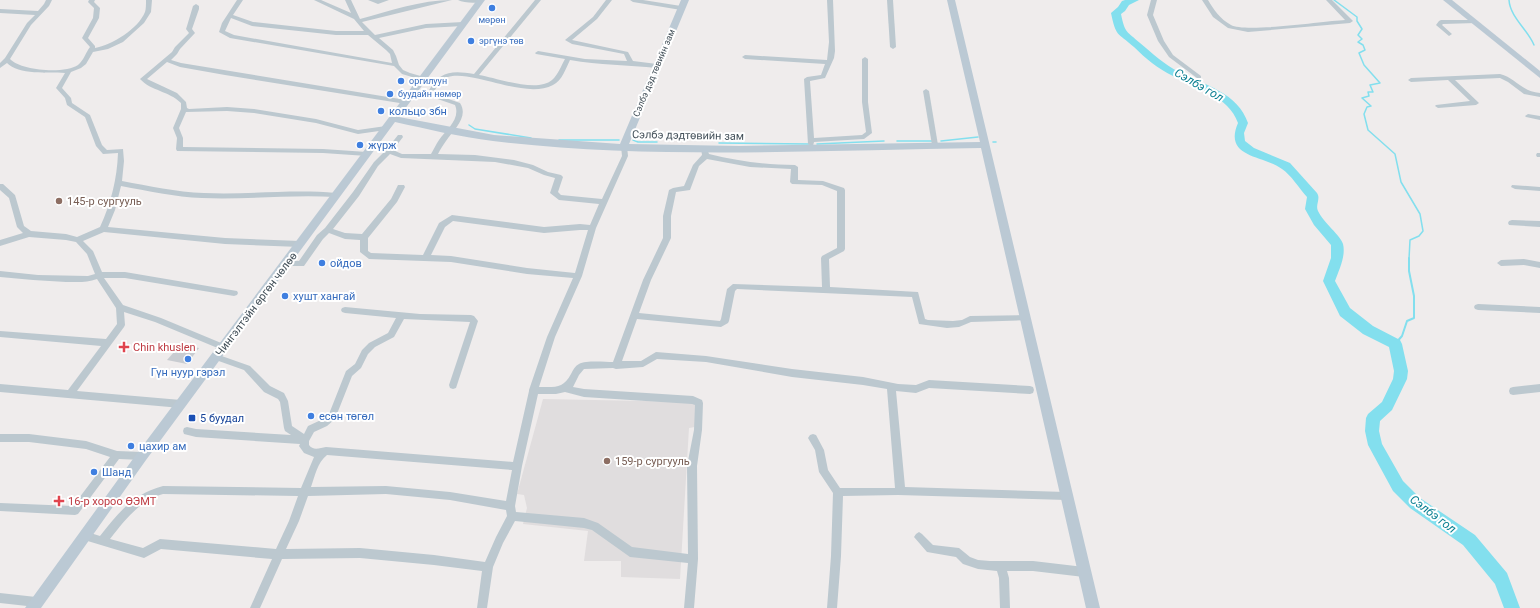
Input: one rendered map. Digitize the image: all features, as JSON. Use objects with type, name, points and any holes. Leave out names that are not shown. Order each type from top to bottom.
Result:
[{"type":"street","points":[[0,66],[7,58],[29,24],[47,5],[49,0]]},
{"type":"street","points":[[7,58],[10,64],[20,69],[69,71],[79,67],[84,63],[92,47],[85,38],[96,18],[97,8],[91,2],[92,0]]},
{"type":"street","points":[[90,51],[106,48],[121,41],[141,23],[148,12],[149,0]]},
{"type":"street","points":[[240,0],[222,32],[232,37],[396,65]]},
{"type":"street","points":[[317,0],[326,5],[344,11],[357,20],[371,35],[392,53],[399,69],[406,74],[422,78]]},
{"type":"street","points":[[348,0],[350,8],[357,20]]},
{"type":"street","points":[[371,0],[378,2],[386,0]]},
{"type":"street","points":[[357,20],[449,0]]},
{"type":"street","points":[[462,0],[480,1]]},
{"type":"street","points":[[475,76],[538,0]]},
{"type":"street","points":[[609,0],[595,18],[568,40],[626,53],[631,63]]},
{"type":"street","points":[[633,0],[683,4]]},
{"type":"street","points":[[830,0],[831,43],[833,52],[823,77],[807,79],[812,144],[864,137],[869,133],[865,102],[865,59]]},
{"type":"street","points":[[890,0],[893,47]]},
{"type":"street","points":[[951,0],[1093,608]]},
{"type":"street","points":[[1154,0],[1150,15],[1161,41],[1171,56],[1199,77]]},
{"type":"street","points":[[1204,0],[1215,16],[1230,27],[1242,29],[1350,22],[1339,8],[1329,0]]},
{"type":"street","points":[[1447,0],[1540,75]]},
{"type":"street","name":"Чингэлтэйн өргөн чөлөө","points":[[34,605],[142,456],[480,1]]},
{"type":"street","name":"Сэлбэ дэд төвийн зам","points":[[624,146],[683,4]]},
{"type":"street","points":[[196,6],[196,11],[189,29],[192,33],[180,44],[175,53],[143,79],[150,85],[170,91],[180,97],[184,103],[184,109],[176,128],[180,138],[179,149],[323,151],[367,154]]},
{"type":"street","points":[[0,11],[39,13]]},
{"type":"street","points":[[230,16],[252,24],[336,33],[371,35],[426,26],[463,24]]},
{"type":"street","points":[[1449,34],[1439,25],[1441,22],[1474,22]]},
{"type":"street","points":[[538,53],[593,62],[631,63],[657,66]]},
{"type":"street","points":[[745,57],[829,62]]},
{"type":"street","points":[[434,156],[457,121],[460,106],[455,102],[431,95],[430,92],[438,80],[443,76],[455,74],[475,76],[520,85],[540,86],[550,84],[557,78],[568,59]]},
{"type":"street","points":[[166,60],[180,65],[218,72],[406,102]]},
{"type":"street","points":[[69,71],[59,88],[68,98],[69,104],[88,116],[99,146],[105,152],[122,151],[120,183],[103,229]]},
{"type":"street","points":[[1411,80],[1504,77],[1525,93],[1540,95]]},
{"type":"street","points":[[1438,106],[1476,103],[1450,79]]},
{"type":"street","points":[[926,91],[935,145]]},
{"type":"street","points":[[184,109],[188,111],[227,109],[254,111],[316,121],[358,132],[390,123]]},
{"type":"street","points":[[1528,116],[1540,118]]},
{"type":"street","name":"Сэлбэ дэдтөвийн зам","points":[[390,123],[534,142],[584,146],[624,146],[705,152],[812,144],[984,144]]},
{"type":"street","points":[[286,263],[301,264],[320,237],[328,230],[356,194],[376,164],[400,137]]},
{"type":"street","points":[[482,608],[488,567],[511,511],[517,466],[533,390],[551,338],[578,276],[592,228],[626,154],[624,146]]},
{"type":"street","points":[[389,151],[401,156],[434,156],[499,160],[535,167],[546,173],[559,177],[554,193],[559,197],[604,202]]},
{"type":"street","points":[[616,366],[651,271],[667,238],[667,216],[673,190],[687,188],[696,164],[705,152],[757,167],[794,167],[794,182],[823,183],[842,190],[842,249],[825,258],[826,289]]},
{"type":"street","points":[[120,183],[159,190],[214,196],[307,192],[336,195]]},
{"type":"street","points":[[0,186],[12,197],[21,227],[29,234]]},
{"type":"street","points":[[401,187],[394,200],[364,237],[364,252],[369,256],[451,260],[527,271],[578,276]]},
{"type":"street","points":[[1515,188],[1540,189]]},
{"type":"street","points":[[425,259],[442,225],[452,218],[544,230],[580,227],[592,228]]},
{"type":"street","points":[[1512,223],[1540,224]]},
{"type":"street","points":[[78,240],[103,229],[225,241],[300,244]]},
{"type":"street","points":[[328,230],[345,236],[364,237]]},
{"type":"street","points":[[0,243],[29,234],[66,237],[78,240],[90,253],[102,282],[120,307],[121,325],[71,393]]},
{"type":"street","points":[[1501,263],[1524,262],[1540,264]]},
{"type":"street","points":[[0,274],[38,278],[89,278],[99,275],[125,275],[234,293]]},
{"type":"street","points":[[634,316],[721,324],[725,321],[731,289],[736,286],[915,294],[922,322],[936,324],[963,324],[970,320],[1026,318]]},
{"type":"street","points":[[120,307],[158,320],[223,347]]},
{"type":"street","points":[[1478,307],[1540,310]]},
{"type":"street","points":[[345,310],[402,314],[420,317],[471,318],[474,321],[454,385]]},
{"type":"street","points":[[402,314],[391,335],[372,345],[358,366],[349,374],[332,416],[324,423],[311,429],[305,440],[304,446],[307,450],[314,452],[326,451],[517,466]]},
{"type":"street","points":[[0,334],[108,343]]},
{"type":"street","points":[[564,388],[570,383],[577,371],[583,366],[643,364],[656,355],[706,359],[891,387],[916,389],[929,384],[1030,390]]},
{"type":"street","points":[[216,357],[247,368],[267,389],[282,396],[288,428],[305,440]]},
{"type":"street","points":[[891,387],[900,487],[898,491]]},
{"type":"street","points":[[0,388],[71,393],[181,404]]},
{"type":"street","points":[[533,390],[564,388],[584,393],[693,400],[700,403],[698,430],[692,466],[693,559],[689,608]]},
{"type":"street","points":[[1513,391],[1540,388]]},
{"type":"street","points":[[187,431],[258,438],[305,440]]},
{"type":"street","points":[[0,438],[30,438],[86,445],[116,455],[142,456]]},
{"type":"street","points":[[814,438],[819,450],[824,472],[838,492],[836,556],[832,608]]},
{"type":"street","points":[[255,608],[280,554],[314,465],[319,456],[326,451]]},
{"type":"street","points":[[0,507],[75,511],[116,455]]},
{"type":"street","points":[[102,541],[132,505],[157,491],[172,489],[304,492],[386,490],[450,496],[511,511],[584,523],[595,526],[630,552],[693,559]]},
{"type":"street","points":[[838,492],[898,491],[1066,496]]},
{"type":"street","points":[[84,536],[144,553],[160,544],[228,552],[280,554],[360,553],[488,567]]},
{"type":"street","points":[[919,538],[930,549],[959,553],[963,559],[986,567],[1033,566],[1084,572]]},
{"type":"street","points":[[1001,566],[1004,578],[1005,608]]},
{"type":"street","points":[[0,598],[34,605]]},
{"type":"shaded area","name":"159-р сургууль","points":[[543,399],[696,402],[695,427],[689,428],[680,579],[621,577],[621,561],[584,561],[588,531],[523,524],[527,508],[524,495],[517,494]]},
{"type":"building","points":[[181,344],[199,348],[187,364],[167,360]]},
{"type":"waterway","name":"Сэлбэ гол","points":[[1134,0],[1125,3],[1122,9],[1116,13],[1122,34],[1136,44],[1151,59],[1176,74],[1223,97],[1240,114],[1243,123],[1239,133],[1240,142],[1250,151],[1286,166],[1313,196],[1311,209],[1318,222],[1337,244],[1337,258],[1329,281],[1345,312],[1368,330],[1395,344],[1401,371],[1400,379],[1387,406],[1373,418],[1372,431],[1375,445],[1398,486],[1415,503],[1469,540],[1501,579],[1512,608]]},
{"type":"waterway","points":[[1334,0],[1357,17],[1357,21],[1362,29],[1358,35],[1362,39],[1358,42],[1363,45],[1365,50],[1359,53],[1364,65],[1380,83],[1370,85],[1373,92],[1368,92],[1369,96],[1362,98],[1371,106],[1367,107],[1364,114],[1368,130],[1395,154],[1401,182],[1420,214],[1423,231],[1419,236],[1410,240],[1409,259]]},
{"type":"waterway","points":[[1509,0],[1512,12],[1534,45]]},
{"type":"waterway","points":[[469,125],[475,129],[531,138]]},
{"type":"waterway","points":[[941,141],[978,137]]},
{"type":"waterway","points":[[559,140],[619,140]]},
{"type":"waterway","points":[[633,140],[638,142],[657,142]]},
{"type":"waterway","points":[[817,144],[884,141]]},
{"type":"waterway","points":[[897,141],[932,141]]},
{"type":"waterway","points":[[719,143],[809,144]]},
{"type":"waterway","points":[[1395,344],[1402,336],[1407,321],[1414,318],[1414,296],[1409,271],[1409,259]]},
{"type":"place","name":"мөрөн","points":[[492,8]]},
{"type":"place","name":"эргүнэ төв","points":[[471,41]]},
{"type":"place","name":"оргилуун","points":[[401,81]]},
{"type":"place","name":"буудайн нөмөр","points":[[390,94]]},
{"type":"place","name":"кольцо збн","points":[[381,111]]},
{"type":"place","name":"жүрж","points":[[360,145]]},
{"type":"place","name":"145-р сургууль","points":[[59,201]]},
{"type":"place","name":"ойдов","points":[[322,263]]},
{"type":"place","name":"хушт хангай","points":[[285,296]]},
{"type":"place","name":"Chin khuslen","points":[[124,347]]},
{"type":"place","name":"Гүн нуур гэрэл","points":[[188,359]]},
{"type":"place","name":"есөн төгөл","points":[[311,416]]},
{"type":"place","name":"5 буудал","points":[[192,418]]},
{"type":"place","name":"цахир ам","points":[[131,446]]},
{"type":"place","name":"159-р сургууль","points":[[607,461]]},
{"type":"place","name":"Шанд","points":[[94,472]]},
{"type":"place","name":"16-р хороо ӨЭМТ","points":[[59,501]]}]
